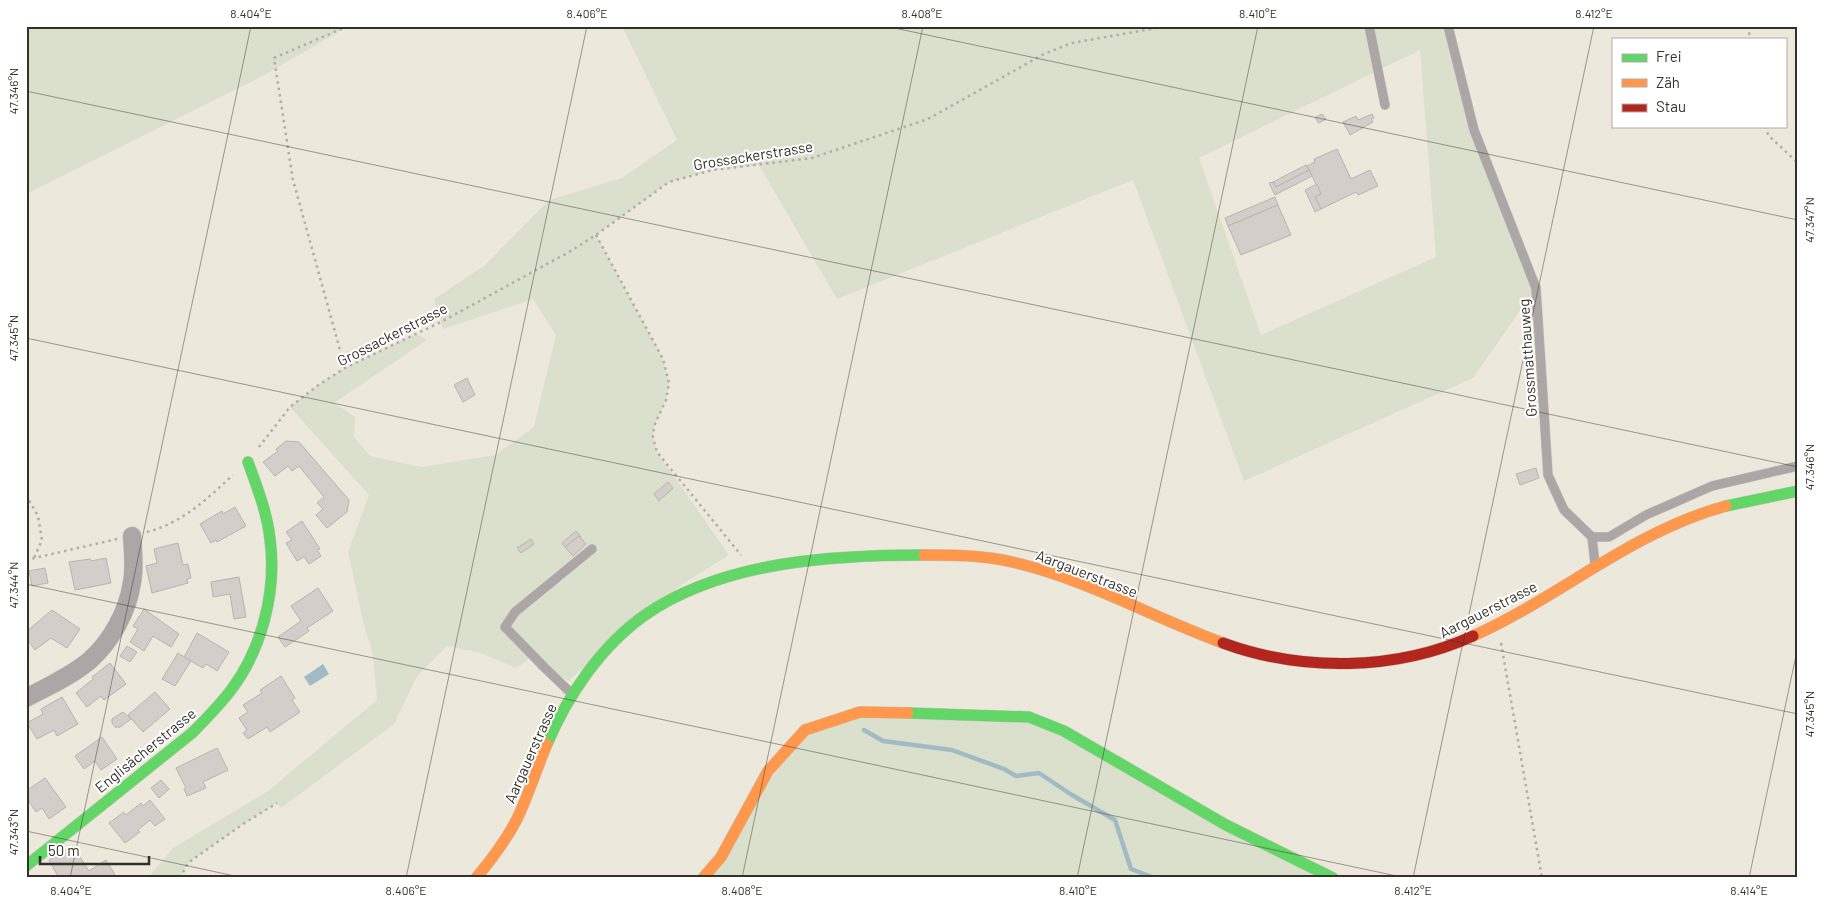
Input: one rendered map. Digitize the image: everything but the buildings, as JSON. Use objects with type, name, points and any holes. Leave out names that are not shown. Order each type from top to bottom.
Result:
[{"type":"main road","name":"Englisächerstrasse","points":[[26,866],[68,830],[187,739],[221,705],[239,681],[252,658],[266,615],[271,582],[271,550],[262,502],[248,462]]},
{"type":"main road","name":"Aargauerstrasse","points":[[476,878],[511,830],[522,809],[553,732],[573,694],[612,644],[635,623],[664,605],[693,590],[753,570],[825,558],[872,556],[929,555],[1016,562],[1063,577],[1205,637],[1241,649],[1283,658],[1352,664],[1415,657],[1453,646],[1498,624],[1652,535],[1691,516],[1738,502],[1798,491]]},
{"type":"main road","points":[[703,878],[720,857],[768,770],[805,730],[860,712],[1029,717],[1064,731],[1226,825],[1333,878]]},
{"type":"street","points":[[26,698],[89,661],[118,624],[128,600],[132,582],[134,564],[132,536]]},
{"type":"lane","points":[[1369,26],[1384,105]]},
{"type":"lane","name":"Grossmatthauweg","points":[[1448,26],[1474,130],[1536,288],[1548,476],[1564,510],[1592,537]]},
{"type":"lane","points":[[1595,567],[1592,537],[1609,536],[1646,514],[1712,486],[1798,466]]},
{"type":"lane","points":[[573,694],[505,627],[515,612],[592,549]]},
{"type":"path","points":[[345,368],[293,180],[274,58],[348,26]]},
{"type":"path","name":"Grossackerstrasse","points":[[26,560],[161,528],[196,509],[248,462],[290,407],[317,386],[345,368],[443,321],[596,235],[669,182],[713,170],[812,158],[928,119],[1044,54],[1072,43],[1168,26]]},
{"type":"path","points":[[1766,128],[1768,135],[1798,163]]},
{"type":"path","points":[[596,235],[663,358],[669,383],[666,400],[654,426],[653,437],[657,452],[753,570]]},
{"type":"path","points":[[26,495],[38,516],[42,540],[34,558]]},
{"type":"path","points":[[1498,624],[1542,878]]},
{"type":"path","points":[[180,878],[188,863],[243,824],[277,803]]},
{"type":"green space","points":[[26,26],[349,26],[259,78],[26,194]]},
{"type":"green space","points":[[622,26],[1448,26],[1474,130],[1536,288],[1473,378],[1244,481],[1133,180],[837,299],[759,165],[713,170],[669,182],[596,235],[663,359],[669,383],[666,400],[654,426],[653,437],[657,452],[729,555],[681,585],[568,681],[531,658],[516,668],[481,653],[447,646],[417,676],[394,724],[281,808],[277,803],[243,824],[188,863],[180,878],[148,878],[173,848],[268,791],[377,700],[373,655],[363,621],[348,552],[369,495],[290,407],[317,386],[345,368],[416,334],[427,340],[334,403],[355,417],[354,437],[370,456],[422,467],[495,455],[534,427],[556,335],[533,299],[443,329],[434,299],[484,266],[549,200],[622,178],[677,140]],"holes":[[[1420,50],[1436,257],[1261,335],[1199,158]]]},
{"type":"green space","points":[[860,712],[1029,717],[1333,878],[703,878],[805,730]]},
{"type":"water","points":[[323,664],[329,674],[310,686],[304,677]]},
{"type":"waterway","points":[[864,730],[883,741],[952,750],[1004,769],[1016,776],[1039,773],[1115,820],[1131,869],[1155,878]]},
{"type":"traffic: fast","points":[[26,866],[192,733],[222,702],[242,674],[259,638],[265,619],[269,599],[272,559],[267,519],[248,462]]},
{"type":"traffic: fast","points":[[1726,506],[1798,491]]},
{"type":"traffic: fast","points":[[547,744],[565,708],[587,673],[614,641],[645,615],[676,597],[709,583],[744,572],[780,565],[853,557],[924,555]]},
{"type":"traffic: fast","points":[[908,713],[1029,717],[1064,731],[1226,825],[1333,878]]},
{"type":"traffic: slow","points":[[1473,636],[1536,603],[1659,531],[1692,517],[1726,506]]},
{"type":"traffic: slow","points":[[924,555],[990,558],[1039,569],[1093,588],[1223,643]]},
{"type":"traffic: slow","points":[[703,878],[721,857],[768,771],[805,730],[860,712],[908,713]]},
{"type":"traffic: slow","points":[[476,878],[499,849],[514,825],[547,744]]},
{"type":"traffic: jam","points":[[1223,643],[1285,659],[1349,664],[1413,656],[1443,648],[1473,636]]}]
